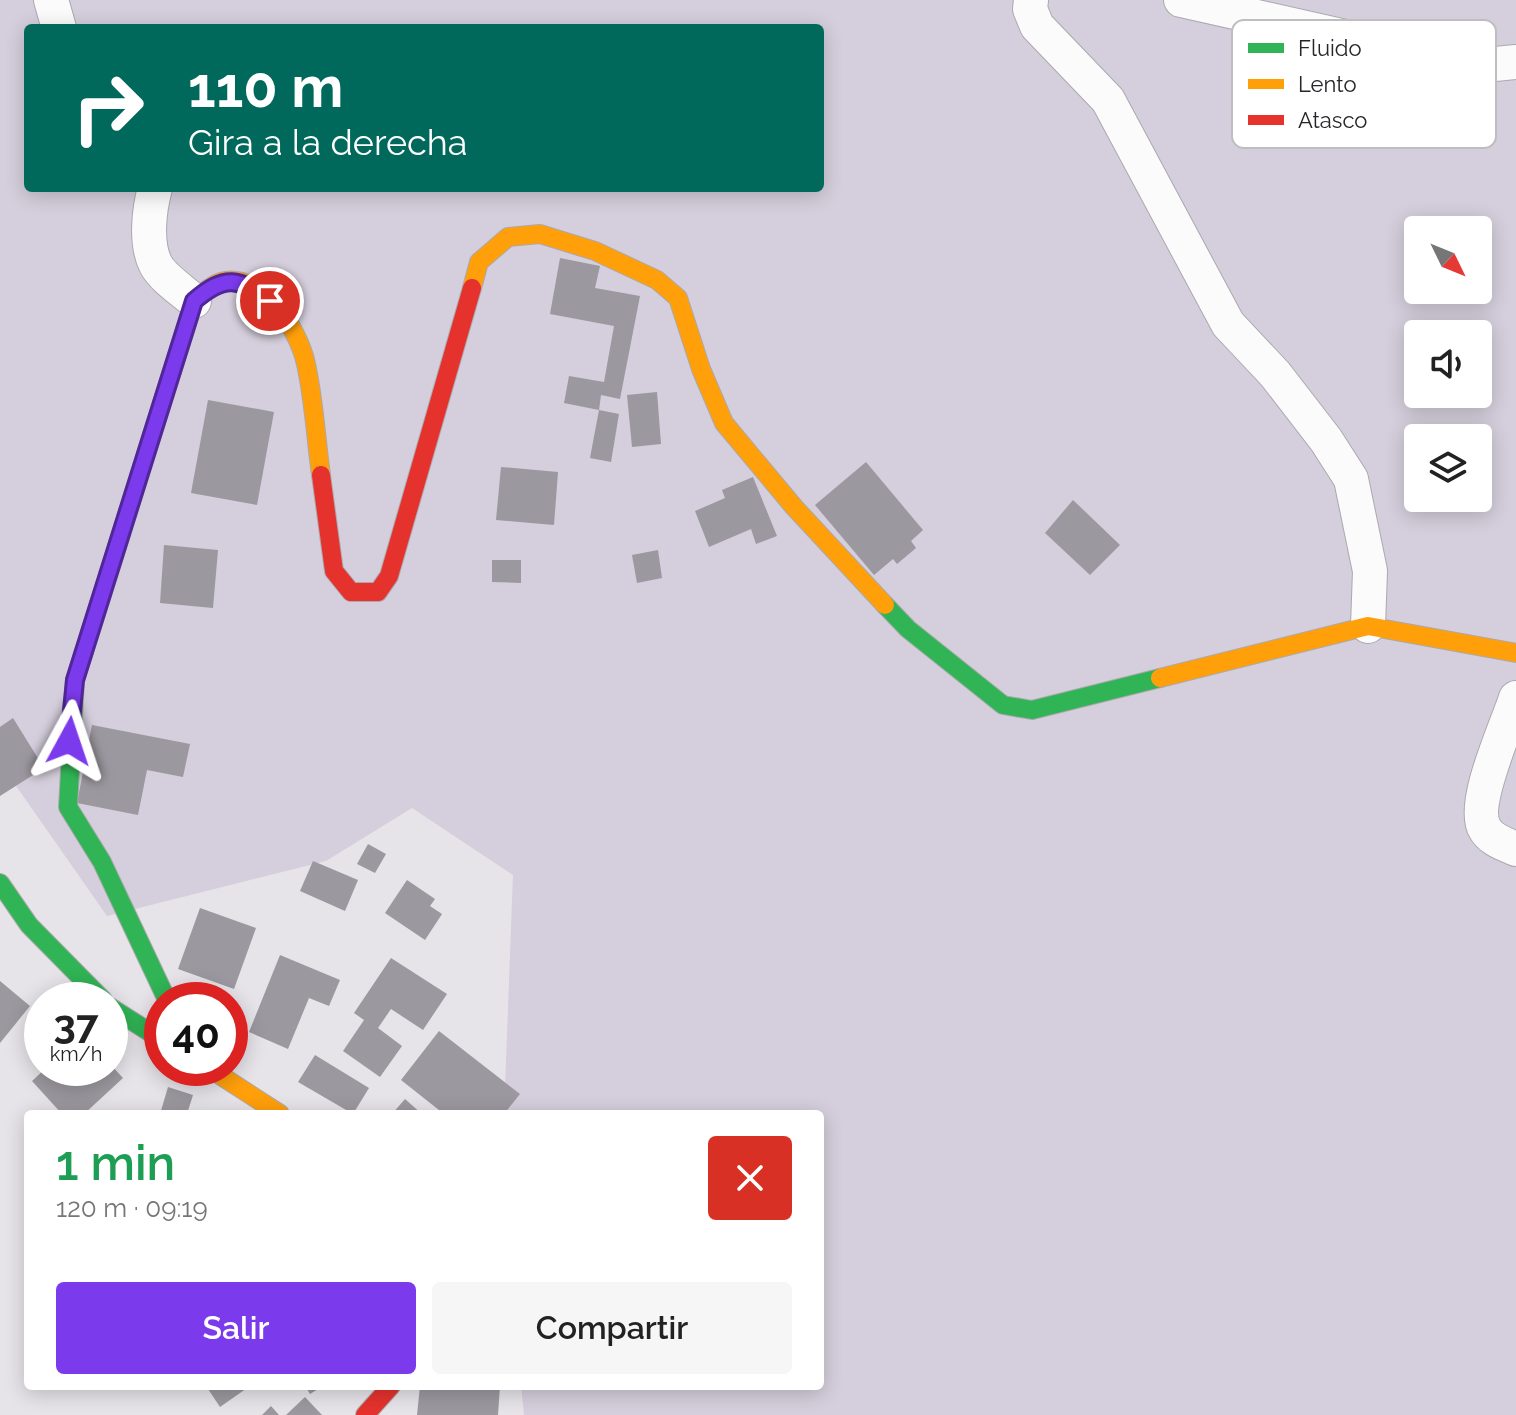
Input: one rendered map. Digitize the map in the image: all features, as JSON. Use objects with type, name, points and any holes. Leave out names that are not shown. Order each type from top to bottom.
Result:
[{"type":"street","points":[[51,0],[58,24]]},
{"type":"street","points":[[1031,0],[1030,9],[1037,26],[1108,100],[1228,324],[1275,374],[1351,479],[1370,571],[1368,626]]},
{"type":"street","points":[[1181,0],[1270,20]]},
{"type":"street","points":[[1496,64],[1516,62]]},
{"type":"street","points":[[154,192],[150,206],[150,239],[156,266],[194,301]]},
{"type":"street","points":[[159,982],[102,862],[68,807],[69,741],[75,680],[194,301],[209,289],[228,281],[249,285],[270,301],[299,335],[306,363],[334,571],[345,592],[356,597],[378,592],[389,576],[479,262],[508,237],[540,234],[636,268],[678,298],[701,369],[724,423],[794,507],[908,629],[1003,705],[1032,710],[1368,626],[1516,653]]},
{"type":"street","points":[[1516,698],[1480,805],[1484,829],[1492,837],[1516,849]]},
{"type":"street","points":[[0,883],[29,925],[85,982]]},
{"type":"street","points":[[237,1086],[274,1110]]},
{"type":"street","points":[[365,1415],[390,1396]]},
{"type":"shaded area","points":[[0,0],[1516,0],[1516,1415],[524,1415],[521,1390],[824,1390],[824,1110],[504,1110],[513,875],[412,808],[326,861],[107,916],[0,763]]},
{"type":"building","points":[[560,258],[600,266],[595,288],[640,296],[620,399],[601,395],[599,410],[564,403],[569,376],[604,382],[614,326],[550,314]]},
{"type":"building","points":[[657,392],[661,444],[632,447],[627,395]]},
{"type":"building","points":[[208,400],[274,412],[257,505],[191,493]]},
{"type":"building","points":[[599,410],[619,414],[611,462],[590,458]]},
{"type":"building","points":[[866,462],[923,530],[911,541],[916,548],[897,564],[893,559],[874,575],[815,505]]},
{"type":"building","points":[[501,467],[558,472],[554,525],[496,520]]},
{"type":"building","points":[[753,477],[777,536],[756,544],[751,529],[709,547],[695,511],[725,498],[722,490]]},
{"type":"building","points":[[1073,500],[1120,545],[1090,575],[1045,533]]},
{"type":"building","points":[[164,545],[218,550],[213,608],[160,603]]},
{"type":"building","points":[[658,550],[662,578],[637,583],[632,555]]},
{"type":"building","points":[[492,560],[521,560],[521,583],[492,582]]},
{"type":"building","points":[[13,718],[44,768],[0,796],[0,727]]},
{"type":"building","points":[[92,725],[190,744],[183,777],[147,770],[138,815],[77,803]]},
{"type":"building","points":[[368,844],[386,854],[375,873],[357,864]]},
{"type":"building","points":[[313,861],[358,880],[345,911],[300,891]]},
{"type":"building","points":[[407,880],[435,899],[430,906],[442,914],[425,940],[385,913]]},
{"type":"building","points":[[200,908],[256,928],[237,982],[214,982],[178,969]]},
{"type":"building","points":[[280,955],[340,980],[329,1006],[309,998],[288,1049],[249,1032]]},
{"type":"building","points":[[391,958],[447,994],[423,1030],[391,1009],[378,1028],[402,1046],[380,1077],[343,1051],[364,1020],[354,1013]]},
{"type":"building","points":[[0,981],[24,1001],[24,1013],[0,1043]]},
{"type":"building","points":[[439,1031],[520,1094],[507,1110],[439,1110],[401,1080]]},
{"type":"building","points":[[315,1055],[369,1088],[355,1110],[346,1110],[298,1082]]},
{"type":"building","points":[[37,1086],[114,1086],[88,1110],[58,1110]]},
{"type":"building","points":[[168,1087],[193,1095],[188,1110],[161,1110]]},
{"type":"building","points":[[405,1099],[417,1110],[395,1110]]},
{"type":"building","points":[[209,1390],[244,1390],[220,1407]]},
{"type":"building","points":[[420,1390],[500,1390],[498,1415],[417,1415]]},
{"type":"building","points":[[305,1397],[322,1415],[286,1415]]},
{"type":"building","points":[[271,1406],[279,1415],[262,1415]]},
{"type":"traffic: fast","points":[[117,547],[75,680],[68,807],[102,862],[159,982]]},
{"type":"traffic: fast","points":[[885,605],[908,629],[1003,705],[1032,710],[1160,678]]},
{"type":"traffic: fast","points":[[0,883],[29,925],[85,982]]},
{"type":"traffic: fast","points":[[128,1018],[144,1029]]},
{"type":"traffic: slow","points":[[472,288],[479,262],[508,237],[540,234],[595,251],[657,280],[678,298],[701,369],[724,423],[794,507],[885,605]]},
{"type":"traffic: slow","points":[[117,547],[194,301],[221,282],[240,281],[254,287],[278,308],[296,336],[309,378],[321,475]]},
{"type":"traffic: slow","points":[[1160,678],[1368,626],[1516,653]]},
{"type":"traffic: slow","points":[[237,1086],[274,1110]]},
{"type":"traffic: jam","points":[[321,475],[334,571],[351,592],[378,592],[389,576],[472,288]]},
{"type":"traffic: jam","points":[[365,1415],[387,1390]]},
{"type":"route","points":[[69,741],[75,680],[194,301],[209,289],[228,281],[249,285],[270,301]]}]
